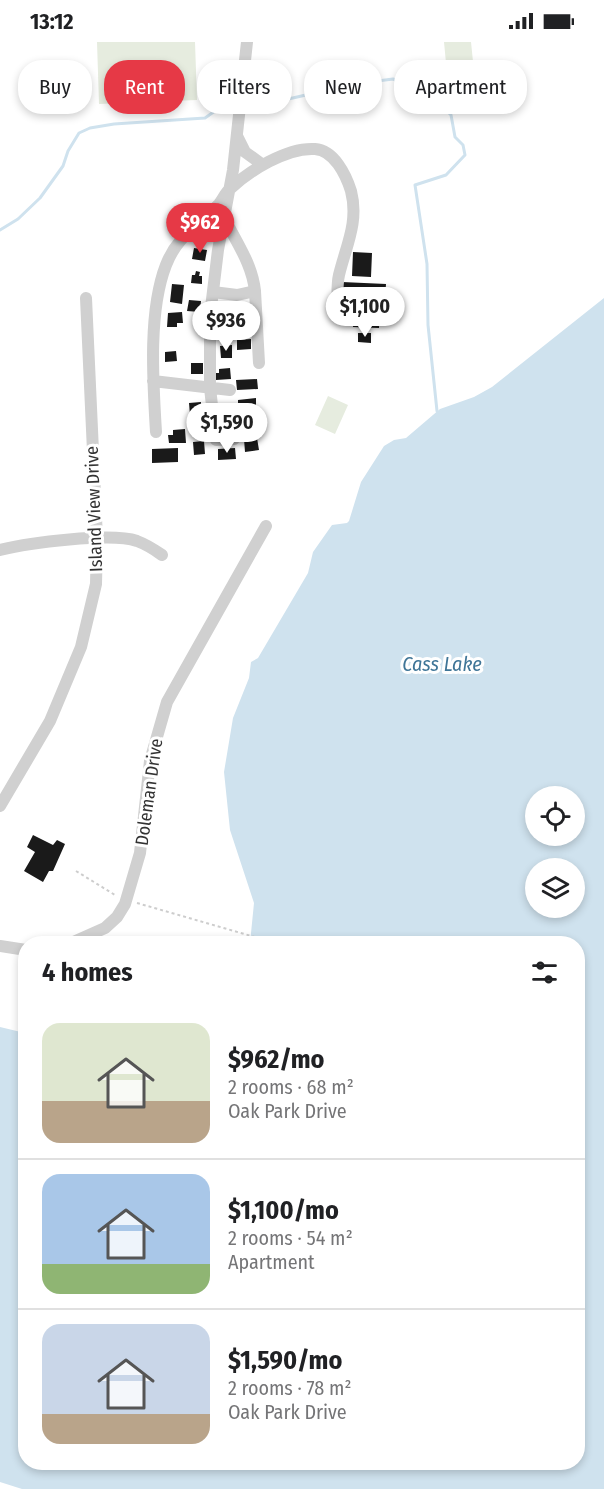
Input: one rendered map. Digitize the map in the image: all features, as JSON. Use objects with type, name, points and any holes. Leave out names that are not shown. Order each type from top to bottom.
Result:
[{"type":"street","points":[[234,439],[216,441],[208,353],[213,292],[233,170],[247,42]]},
{"type":"street","points":[[237,135],[245,152],[263,165]]},
{"type":"street","points":[[156,432],[153,381],[154,336],[165,267],[173,248],[219,204],[228,190],[276,158],[315,149],[327,153],[341,168],[348,182],[354,209],[353,228],[338,277],[338,316]]},
{"type":"street","points":[[224,216],[253,277],[259,363]]},
{"type":"street","points":[[213,292],[237,295],[255,291]]},
{"type":"street","name":"Island View Drive","points":[[0,806],[50,721],[81,647],[96,584],[97,538],[86,297]]},
{"type":"street","points":[[153,381],[230,390]]},
{"type":"street","name":"Doleman Drive","points":[[87,936],[105,928],[117,917],[126,900],[140,853],[150,761],[167,702],[266,526]]},
{"type":"street","points":[[0,550],[30,543],[97,538],[136,541],[162,555]]},
{"type":"street","points":[[0,946],[18,949]]},
{"type":"path","points":[[76,871],[126,900],[251,936]]},
{"type":"shaded area","points":[[97,42],[195,42],[197,100],[185,100],[185,60],[104,60],[104,104],[99,104]]},
{"type":"shaded area","points":[[444,42],[471,42],[473,60],[446,60]]},
{"type":"shaded area","points":[[328,396],[348,405],[335,434],[315,425]]},
{"type":"water","name":"Cass Lake","points":[[604,298],[604,1489],[22,1489],[0,1482],[0,1027],[18,1031],[18,1470],[585,1470],[585,936],[251,936],[254,903],[230,830],[224,772],[233,718],[249,678],[251,662],[258,658],[308,573],[313,552],[332,525],[349,521],[361,482],[384,446],[394,440],[406,438],[440,409],[474,397],[492,387]]},
{"type":"building","points":[[194,248],[207,250],[205,261],[192,259]]},
{"type":"building","points":[[353,252],[372,253],[371,277],[352,276]]},
{"type":"building","points":[[196,271],[200,272],[199,276],[202,276],[202,284],[191,283],[192,275],[195,275]]},
{"type":"building","points":[[342,282],[386,284],[385,298],[380,298],[379,328],[353,327],[354,297],[342,296]]},
{"type":"building","points":[[172,284],[184,285],[182,304],[170,302]]},
{"type":"building","points":[[189,300],[201,301],[200,312],[187,311]]},
{"type":"building","points":[[227,307],[227,317],[217,318],[216,308]]},
{"type":"building","points":[[182,312],[183,323],[177,323],[177,327],[167,327],[168,313]]},
{"type":"building","points":[[254,319],[254,329],[238,330],[235,320]]},
{"type":"building","points":[[214,323],[226,323],[227,338],[211,339]]},
{"type":"building","points":[[358,333],[371,333],[371,343],[358,342]]},
{"type":"building","points":[[251,339],[251,349],[237,350],[237,340]]},
{"type":"building","points":[[232,345],[232,358],[221,358],[220,346]]},
{"type":"building","points":[[176,351],[177,361],[165,362],[165,352]]},
{"type":"building","points":[[191,363],[203,363],[203,374],[191,374]]},
{"type":"building","points":[[230,368],[231,379],[216,380],[216,373],[219,373],[219,369]]},
{"type":"building","points":[[257,379],[258,389],[237,390],[236,380]]},
{"type":"building","points":[[256,398],[256,410],[244,411],[243,405],[238,405],[238,400]]},
{"type":"building","points":[[201,402],[201,411],[197,411],[197,415],[190,415],[189,403]]},
{"type":"building","points":[[229,404],[230,418],[219,418],[218,405]]},
{"type":"building","points":[[260,418],[260,430],[240,431],[239,425],[244,425],[243,419]]},
{"type":"building","points":[[204,424],[205,435],[192,436],[191,426]]},
{"type":"building","points":[[185,429],[186,443],[169,443],[168,435],[173,435],[173,430]]},
{"type":"building","points":[[257,438],[259,450],[245,452],[244,439]]},
{"type":"building","points":[[204,441],[205,454],[194,455],[193,442]]},
{"type":"building","points":[[178,448],[178,462],[152,463],[152,449]]},
{"type":"building","points":[[235,448],[236,459],[218,460],[218,449]]},
{"type":"building","points":[[33,835],[53,845],[57,840],[65,844],[53,871],[49,871],[43,882],[24,871],[35,852],[27,847]]},
{"type":"waterway","points":[[292,98],[354,84],[393,79],[428,93],[451,115],[455,137],[463,145],[465,155],[446,175],[415,185],[427,264],[428,325],[437,411]]},
{"type":"waterway","points":[[0,230],[18,219],[40,198],[63,166],[68,151],[79,133],[90,128],[114,124],[205,118],[211,114]]}]
